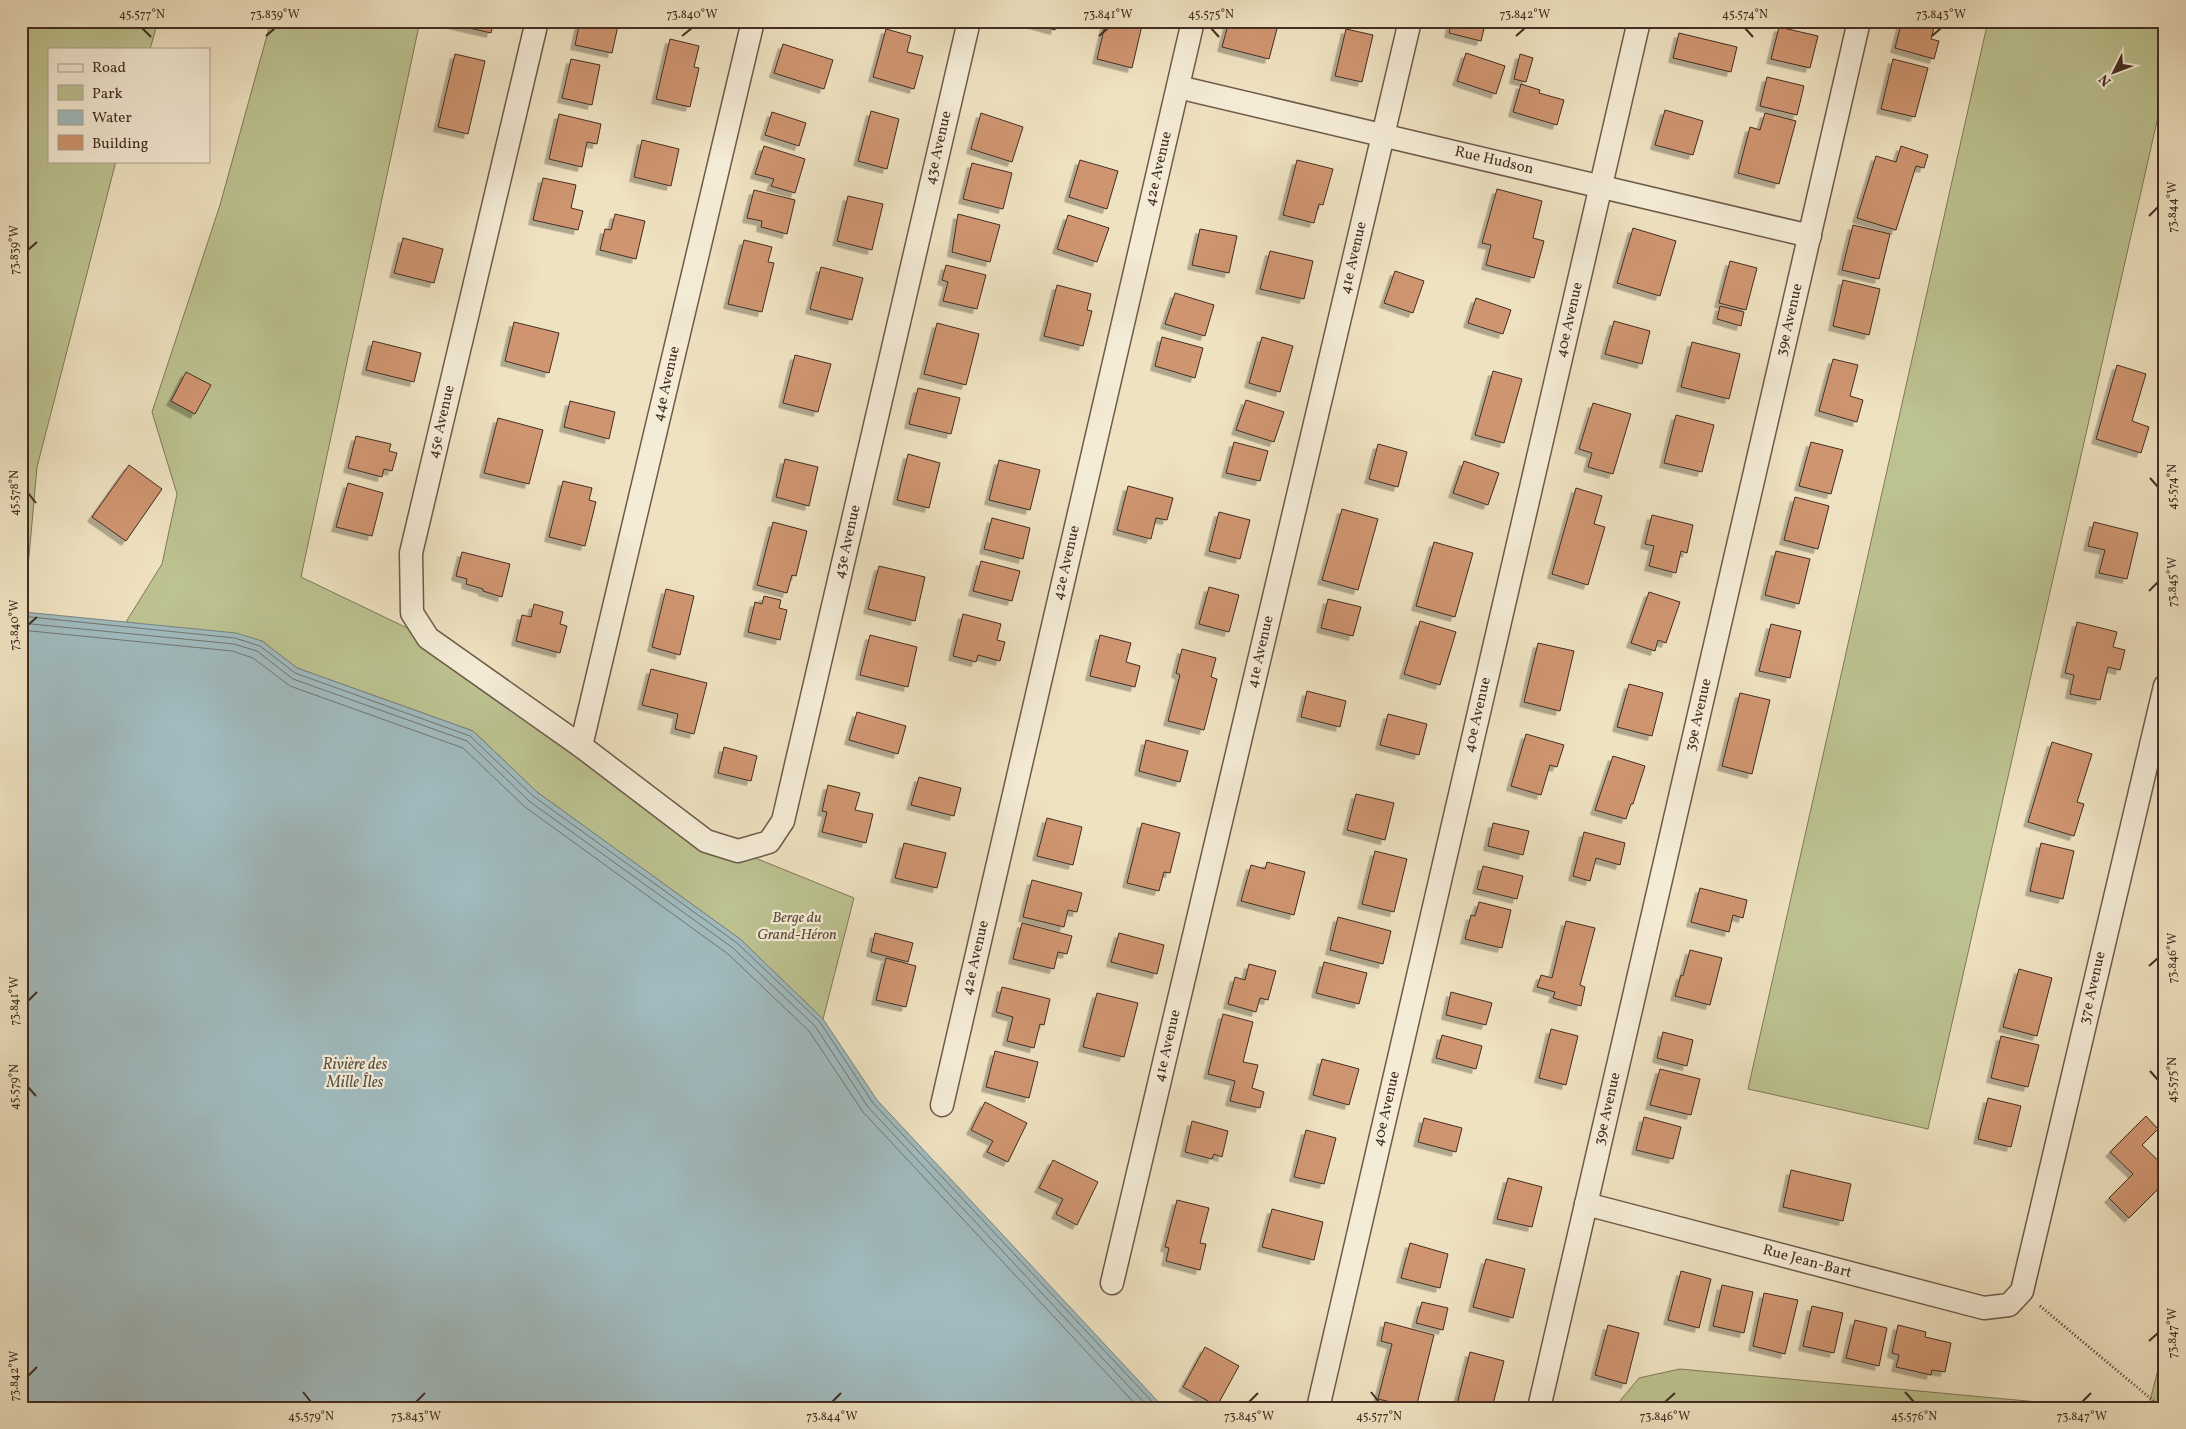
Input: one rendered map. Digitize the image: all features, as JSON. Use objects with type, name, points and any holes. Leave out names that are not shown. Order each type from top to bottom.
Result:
[{"type":"street","name":"45e Avenue","points":[[538,21],[411,553],[412,614],[428,638],[581,746]]},
{"type":"street","name":"44e Avenue","points":[[581,746],[754,21]]},
{"type":"street","name":"43e Avenue","points":[[581,746],[706,841],[738,851],[746,849],[769,842],[783,821],[968,21]]},
{"type":"street","name":"42e Avenue","points":[[942,1105],[1193,21]]},
{"type":"street","name":"41e Avenue","points":[[1112,1283],[1410,21]]},
{"type":"street","name":"40e Avenue","points":[[1318,1408],[1639,21]]},
{"type":"street","name":"39e Avenue","points":[[1539,1408],[1860,21]]},
{"type":"street","name":"Rue Hudson","points":[[1178,87],[1810,236]]},
{"type":"street","name":"37e Avenue","points":[[2022,1291],[2165,686]]},
{"type":"street","name":"Rue Jean-Bart","points":[[1586,1204],[1984,1308],[2009,1305],[2022,1291]]},
{"type":"path","points":[[2022,1291],[2162,1408]]},
{"type":"green space","points":[[21,21],[158,21],[150,48],[48,48],[48,162],[116,162],[37,467],[24,612],[21,608]]},
{"type":"green space","name":"Berge du Grand-Héron","points":[[271,21],[420,21],[301,577],[428,638],[738,851],[854,898],[823,1019],[740,939],[537,792],[473,731],[297,668],[262,641],[126,622],[162,564],[177,494],[152,412],[220,205]]},
{"type":"green space","points":[[1988,21],[2165,21],[2165,86],[1928,1129],[1748,1089]]},
{"type":"green space","points":[[2165,1343],[2165,1408],[2148,1408]]},
{"type":"green space","points":[[1680,1369],[2103,1408],[1614,1408],[1639,1378]]},
{"type":"water","name":"Rivière des Mille Îles","points":[[21,608],[24,612],[236,633],[262,641],[297,668],[473,731],[537,792],[740,939],[823,1019],[877,1100],[1164,1408],[21,1408]]},
{"type":"building","points":[[453,21],[494,21],[491,33],[452,24]]},
{"type":"building","points":[[580,21],[619,21],[612,53],[575,45]]},
{"type":"building","points":[[1022,21],[1057,21],[1055,30]]},
{"type":"building","points":[[1106,21],[1143,21],[1132,68],[1097,59]]},
{"type":"building","points":[[1229,21],[1264,21],[1278,25],[1269,59],[1222,47]]},
{"type":"building","points":[[1452,21],[1486,21],[1481,41],[1449,33]]},
{"type":"building","points":[[1902,21],[1936,21],[1931,39],[1939,41],[1934,59],[1895,48]]},
{"type":"building","points":[[1779,27],[1818,36],[1810,68],[1771,59]]},
{"type":"building","points":[[886,29],[911,36],[907,52],[923,56],[914,89],[873,77]]},
{"type":"building","points":[[1346,29],[1373,35],[1362,82],[1335,76]]},
{"type":"building","points":[[1679,33],[1737,47],[1731,72],[1673,58]]},
{"type":"building","points":[[670,39],[699,46],[694,67],[699,68],[690,107],[656,99]]},
{"type":"building","points":[[783,44],[833,60],[824,89],[774,73]]},
{"type":"building","points":[[1466,53],[1505,66],[1496,94],[1457,81]]},
{"type":"building","points":[[455,54],[485,61],[468,134],[438,127]]},
{"type":"building","points":[[1520,54],[1533,58],[1526,82],[1514,79]]},
{"type":"building","points":[[571,59],[600,65],[592,105],[562,98]]},
{"type":"building","points":[[1893,59],[1928,68],[1915,117],[1881,109]]},
{"type":"building","points":[[1767,77],[1804,86],[1797,115],[1760,106]]},
{"type":"building","points":[[1521,84],[1540,90],[1539,93],[1564,100],[1557,125],[1513,112]]},
{"type":"building","points":[[1665,110],[1703,121],[1693,155],[1655,145]]},
{"type":"building","points":[[871,111],[899,119],[887,169],[858,161]]},
{"type":"building","points":[[772,112],[806,123],[799,146],[765,135]]},
{"type":"building","points":[[981,113],[1023,127],[1012,162],[971,149]]},
{"type":"building","points":[[1765,113],[1796,121],[1779,184],[1738,173],[1750,127],[1760,130]]},
{"type":"building","points":[[559,114],[601,124],[597,144],[587,142],[582,167],[549,159]]},
{"type":"building","points":[[642,140],[679,149],[671,186],[634,177]]},
{"type":"building","points":[[764,146],[805,159],[795,193],[771,186],[774,179],[755,174]]},
{"type":"building","points":[[1901,146],[1928,155],[1924,168],[1916,166],[1896,230],[1857,218],[1876,156],[1896,162]]},
{"type":"building","points":[[1080,160],[1118,171],[1107,209],[1069,197]]},
{"type":"building","points":[[1297,160],[1333,169],[1323,205],[1319,204],[1314,223],[1283,215]]},
{"type":"building","points":[[972,163],[1012,173],[1003,209],[963,199]]},
{"type":"building","points":[[543,178],[576,185],[571,208],[583,211],[578,230],[533,220]]},
{"type":"building","points":[[1497,189],[1542,201],[1533,238],[1544,241],[1534,278],[1486,265],[1491,245],[1482,243]]},
{"type":"building","points":[[754,190],[795,200],[787,234],[761,227],[762,221],[747,218]]},
{"type":"building","points":[[848,196],[883,204],[872,250],[837,241]]},
{"type":"building","points":[[615,214],[645,221],[636,259],[600,250],[605,229],[611,230]]},
{"type":"building","points":[[958,214],[1000,225],[990,262],[952,252]]},
{"type":"building","points":[[1068,215],[1109,228],[1097,262],[1057,249]]},
{"type":"building","points":[[1853,225],[1890,234],[1879,279],[1842,270]]},
{"type":"building","points":[[1633,228],[1676,241],[1660,296],[1617,283]]},
{"type":"building","points":[[1200,229],[1237,236],[1229,273],[1192,265]]},
{"type":"building","points":[[403,238],[443,249],[434,283],[394,273]]},
{"type":"building","points":[[744,240],[772,247],[768,262],[774,263],[762,312],[728,304]]},
{"type":"building","points":[[1270,251],[1313,261],[1304,299],[1260,289]]},
{"type":"building","points":[[1730,261],[1757,268],[1746,310],[1719,303]]},
{"type":"building","points":[[946,265],[986,275],[977,309],[943,301],[948,282],[942,280]]},
{"type":"building","points":[[821,267],[863,278],[852,320],[810,309]]},
{"type":"building","points":[[1395,271],[1424,281],[1413,313],[1384,303]]},
{"type":"building","points":[[1843,280],[1880,289],[1869,335],[1833,326]]},
{"type":"building","points":[[1057,285],[1091,294],[1087,310],[1092,311],[1083,346],[1044,336]]},
{"type":"building","points":[[1175,293],[1214,305],[1205,336],[1165,324]]},
{"type":"building","points":[[1476,298],[1511,310],[1503,334],[1468,323]]},
{"type":"building","points":[[1720,306],[1744,312],[1741,326],[1717,319]]},
{"type":"building","points":[[1614,321],[1650,331],[1642,364],[1605,354]]},
{"type":"building","points":[[514,322],[559,333],[549,373],[505,361]]},
{"type":"building","points":[[937,323],[979,334],[966,385],[924,374]]},
{"type":"building","points":[[1162,337],[1203,348],[1195,378],[1155,366]]},
{"type":"building","points":[[1262,337],[1293,346],[1280,392],[1249,383]]},
{"type":"building","points":[[373,341],[421,353],[414,382],[366,370]]},
{"type":"building","points":[[1692,342],[1740,354],[1729,399],[1681,387]]},
{"type":"building","points":[[795,355],[831,364],[818,412],[783,403]]},
{"type":"building","points":[[1833,359],[1858,365],[1850,396],[1863,400],[1857,422],[1819,411]]},
{"type":"building","points":[[2117,365],[2146,374],[2132,421],[2149,427],[2141,453],[2096,439]]},
{"type":"building","points":[[1493,371],[1522,379],[1504,443],[1475,435]]},
{"type":"building","points":[[186,372],[211,385],[195,414],[171,401]]},
{"type":"building","points":[[918,388],[960,398],[951,434],[909,424]]},
{"type":"building","points":[[1246,400],[1284,412],[1274,442],[1236,430]]},
{"type":"building","points":[[570,401],[615,412],[609,439],[564,427]]},
{"type":"building","points":[[1593,403],[1631,414],[1613,474],[1588,467],[1592,453],[1579,449]]},
{"type":"building","points":[[1676,415],[1714,425],[1702,472],[1664,463]]},
{"type":"building","points":[[498,418],[543,430],[529,484],[484,473]]},
{"type":"building","points":[[356,436],[391,444],[389,451],[397,453],[392,471],[384,469],[382,477],[348,468]]},
{"type":"building","points":[[1234,442],[1268,451],[1260,481],[1226,473]]},
{"type":"building","points":[[1811,442],[1843,450],[1831,494],[1799,486]]},
{"type":"building","points":[[1378,444],[1407,452],[1398,487],[1369,479]]},
{"type":"building","points":[[908,454],[940,463],[929,508],[897,500]]},
{"type":"building","points":[[785,459],[818,467],[809,506],[776,497]]},
{"type":"building","points":[[999,460],[1040,470],[1030,510],[989,500]]},
{"type":"building","points":[[1464,461],[1499,473],[1488,505],[1453,493]]},
{"type":"building","points":[[129,465],[162,489],[126,541],[92,517]]},
{"type":"building","points":[[563,481],[592,488],[589,500],[596,502],[585,546],[549,537]]},
{"type":"building","points":[[348,483],[383,493],[372,536],[336,527]]},
{"type":"building","points":[[1128,486],[1173,498],[1167,520],[1156,518],[1151,539],[1117,530]]},
{"type":"building","points":[[1576,488],[1602,496],[1594,524],[1605,527],[1588,585],[1552,574]]},
{"type":"building","points":[[1795,497],[1829,506],[1818,549],[1784,540]]},
{"type":"building","points":[[1342,509],[1378,519],[1358,590],[1322,580]]},
{"type":"building","points":[[1219,512],[1250,520],[1240,559],[1209,551]]},
{"type":"building","points":[[1652,515],[1693,525],[1687,553],[1681,551],[1676,573],[1649,566],[1654,546],[1645,544]]},
{"type":"building","points":[[992,518],[1030,528],[1023,559],[984,549]]},
{"type":"building","points":[[773,522],[807,531],[796,576],[792,575],[787,593],[757,585]]},
{"type":"building","points":[[2094,522],[2138,533],[2127,579],[2099,573],[2105,550],[2088,546]]},
{"type":"building","points":[[1434,542],[1473,553],[1455,617],[1416,606]]},
{"type":"building","points":[[1776,551],[1810,559],[1799,604],[1765,595]]},
{"type":"building","points":[[462,552],[510,564],[502,597],[466,584],[467,579],[456,576]]},
{"type":"building","points":[[981,561],[1020,571],[1012,601],[973,591]]},
{"type":"building","points":[[879,566],[925,577],[915,621],[868,609]]},
{"type":"building","points":[[1209,587],[1239,595],[1229,632],[1199,624]]},
{"type":"building","points":[[666,589],[694,596],[680,655],[652,647]]},
{"type":"building","points":[[1649,592],[1680,602],[1666,643],[1658,640],[1655,651],[1631,643]]},
{"type":"building","points":[[764,596],[781,600],[779,608],[787,610],[780,640],[748,632],[755,602],[762,604]]},
{"type":"building","points":[[1328,599],[1361,607],[1353,636],[1321,628]]},
{"type":"building","points":[[534,604],[563,612],[560,624],[567,626],[560,653],[516,641],[522,615],[531,617]]},
{"type":"building","points":[[963,614],[1001,624],[997,640],[1005,642],[1000,661],[978,655],[976,662],[953,656]]},
{"type":"building","points":[[1420,621],[1456,632],[1440,685],[1404,674]]},
{"type":"building","points":[[2077,622],[2117,632],[2113,647],[2125,650],[2120,670],[2108,667],[2100,700],[2070,694],[2074,675],[2065,673]]},
{"type":"building","points":[[1771,624],[1801,631],[1790,678],[1759,671]]},
{"type":"building","points":[[870,635],[917,647],[908,687],[860,675]]},
{"type":"building","points":[[1100,635],[1131,643],[1126,662],[1140,666],[1135,687],[1090,676]]},
{"type":"building","points":[[1538,643],[1574,651],[1560,711],[1524,702]]},
{"type":"building","points":[[1182,649],[1216,658],[1211,677],[1217,679],[1204,730],[1168,721],[1180,675],[1176,673]]},
{"type":"building","points":[[651,669],[707,683],[694,734],[675,729],[678,714],[642,705]]},
{"type":"building","points":[[1629,684],[1663,693],[1652,736],[1617,727]]},
{"type":"building","points":[[1307,691],[1346,701],[1340,727],[1301,717]]},
{"type":"building","points":[[1740,693],[1770,700],[1752,774],[1722,766]]},
{"type":"building","points":[[857,712],[906,726],[898,754],[849,740]]},
{"type":"building","points":[[1388,714],[1427,724],[1419,755],[1380,745]]},
{"type":"building","points":[[1526,734],[1564,745],[1557,767],[1550,765],[1541,795],[1511,786]]},
{"type":"building","points":[[1146,740],[1188,751],[1180,782],[1139,771]]},
{"type":"building","points":[[2052,742],[2092,754],[2077,802],[2084,804],[2074,836],[2028,822]]},
{"type":"building","points":[[724,747],[757,756],[751,781],[718,773]]},
{"type":"building","points":[[1613,756],[1645,766],[1633,804],[1631,804],[1626,819],[1595,810]]},
{"type":"building","points":[[919,777],[961,788],[954,816],[911,805]]},
{"type":"building","points":[[828,785],[860,793],[855,810],[873,814],[866,843],[822,832],[827,812],[822,811]]},
{"type":"building","points":[[1356,794],[1394,803],[1385,840],[1347,830]]},
{"type":"building","points":[[1047,818],[1082,827],[1073,865],[1037,856]]},
{"type":"building","points":[[1142,823],[1180,833],[1170,873],[1164,872],[1159,891],[1127,883]]},
{"type":"building","points":[[1493,823],[1529,831],[1523,855],[1488,846]]},
{"type":"building","points":[[1584,832],[1625,843],[1620,865],[1596,858],[1590,881],[1573,876]]},
{"type":"building","points":[[904,843],[946,853],[937,888],[895,878]]},
{"type":"building","points":[[2041,843],[2074,851],[2063,899],[2030,891]]},
{"type":"building","points":[[1375,851],[1407,859],[1394,912],[1362,904]]},
{"type":"building","points":[[1267,862],[1305,872],[1294,915],[1241,901],[1251,865],[1265,869]]},
{"type":"building","points":[[1483,866],[1523,876],[1517,899],[1477,889]]},
{"type":"building","points":[[1032,880],[1082,893],[1077,912],[1068,910],[1064,927],[1023,917]]},
{"type":"building","points":[[1700,888],[1747,900],[1743,918],[1733,915],[1729,932],[1691,922]]},
{"type":"building","points":[[1479,902],[1511,910],[1502,948],[1465,939],[1471,915],[1475,916]]},
{"type":"building","points":[[1338,917],[1391,931],[1383,964],[1330,950]]},
{"type":"building","points":[[1566,921],[1595,928],[1580,985],[1585,987],[1581,1006],[1553,998],[1555,992],[1537,987],[1541,975],[1552,978]]},
{"type":"building","points":[[1022,923],[1072,936],[1067,954],[1058,952],[1054,969],[1013,959]]},
{"type":"building","points":[[875,933],[913,943],[908,962],[871,952]]},
{"type":"building","points":[[1119,933],[1164,945],[1157,974],[1111,962]]},
{"type":"building","points":[[1690,950],[1722,958],[1710,1005],[1675,996]]},
{"type":"building","points":[[886,958],[916,966],[906,1007],[876,1000]]},
{"type":"building","points":[[1324,962],[1367,973],[1359,1004],[1316,993]]},
{"type":"building","points":[[1249,964],[1276,971],[1268,1000],[1260,998],[1256,1012],[1228,1004],[1235,977],[1245,980]]},
{"type":"building","points":[[2019,969],[2052,978],[2037,1036],[2003,1027]]},
{"type":"building","points":[[1002,987],[1050,999],[1044,1025],[1040,1024],[1034,1048],[1007,1041],[1013,1017],[996,1012]]},
{"type":"building","points":[[1451,992],[1492,1003],[1486,1025],[1446,1015]]},
{"type":"building","points":[[1097,993],[1138,1003],[1124,1057],[1083,1047]]},
{"type":"building","points":[[1223,1014],[1253,1022],[1243,1062],[1258,1065],[1252,1088],[1264,1092],[1260,1108],[1230,1101],[1235,1081],[1208,1074]]},
{"type":"building","points":[[1551,1029],[1578,1036],[1566,1085],[1539,1078]]},
{"type":"building","points":[[1663,1032],[1693,1040],[1687,1066],[1657,1058]]},
{"type":"building","points":[[1442,1035],[1482,1046],[1476,1069],[1436,1058]]},
{"type":"building","points":[[2001,1036],[2039,1045],[2028,1087],[1991,1078]]},
{"type":"building","points":[[995,1051],[1038,1062],[1029,1098],[986,1087]]},
{"type":"building","points":[[1322,1059],[1359,1069],[1349,1105],[1313,1095]]},
{"type":"building","points":[[1660,1069],[1700,1079],[1691,1115],[1650,1105]]},
{"type":"building","points":[[1988,1098],[2021,1106],[2011,1147],[1978,1139]]},
{"type":"building","points":[[985,1102],[1027,1123],[1008,1162],[987,1152],[993,1141],[971,1130]]},
{"type":"building","points":[[2146,1116],[2158,1129],[2142,1145],[2165,1167],[2165,1182],[2129,1218],[2109,1198],[2133,1174],[2110,1152]]},
{"type":"building","points":[[1644,1117],[1681,1127],[1673,1159],[1636,1150]]},
{"type":"building","points":[[1424,1118],[1462,1128],[1456,1152],[1418,1142]]},
{"type":"building","points":[[1192,1121],[1228,1131],[1222,1157],[1214,1154],[1212,1159],[1185,1152]]},
{"type":"building","points":[[1306,1130],[1336,1138],[1324,1184],[1294,1177]]},
{"type":"building","points":[[1053,1160],[1098,1182],[1077,1225],[1056,1214],[1063,1199],[1039,1188]]},
{"type":"building","points":[[1791,1170],[1851,1184],[1843,1221],[1783,1207]]},
{"type":"building","points":[[1508,1178],[1542,1187],[1532,1227],[1497,1219]]},
{"type":"building","points":[[1177,1200],[1209,1208],[1200,1243],[1206,1244],[1200,1270],[1166,1261],[1169,1248],[1165,1247]]},
{"type":"building","points":[[1272,1209],[1323,1222],[1314,1260],[1262,1247]]},
{"type":"building","points":[[1410,1243],[1448,1254],[1440,1288],[1401,1278]]},
{"type":"building","points":[[1486,1259],[1525,1269],[1513,1318],[1473,1307]]},
{"type":"building","points":[[1681,1271],[1711,1279],[1699,1328],[1668,1320]]},
{"type":"building","points":[[1722,1285],[1753,1292],[1744,1333],[1713,1326]]},
{"type":"building","points":[[1764,1293],[1798,1300],[1785,1354],[1753,1346]]},
{"type":"building","points":[[1422,1302],[1448,1308],[1443,1330],[1416,1323]]},
{"type":"building","points":[[1812,1306],[1843,1313],[1834,1353],[1803,1346]]},
{"type":"building","points":[[1855,1320],[1887,1328],[1879,1366],[1846,1358]]},
{"type":"building","points":[[1385,1322],[1434,1335],[1416,1408],[1378,1399],[1392,1344],[1381,1341]]},
{"type":"building","points":[[1608,1325],[1639,1333],[1626,1384],[1595,1375]]},
{"type":"building","points":[[1898,1325],[1926,1332],[1925,1337],[1951,1343],[1945,1372],[1932,1370],[1931,1375],[1896,1367],[1899,1355],[1892,1353]]},
{"type":"building","points":[[1205,1347],[1239,1366],[1217,1406],[1183,1387]]},
{"type":"building","points":[[1470,1352],[1504,1361],[1492,1408],[1471,1408],[1457,1404]]}]
